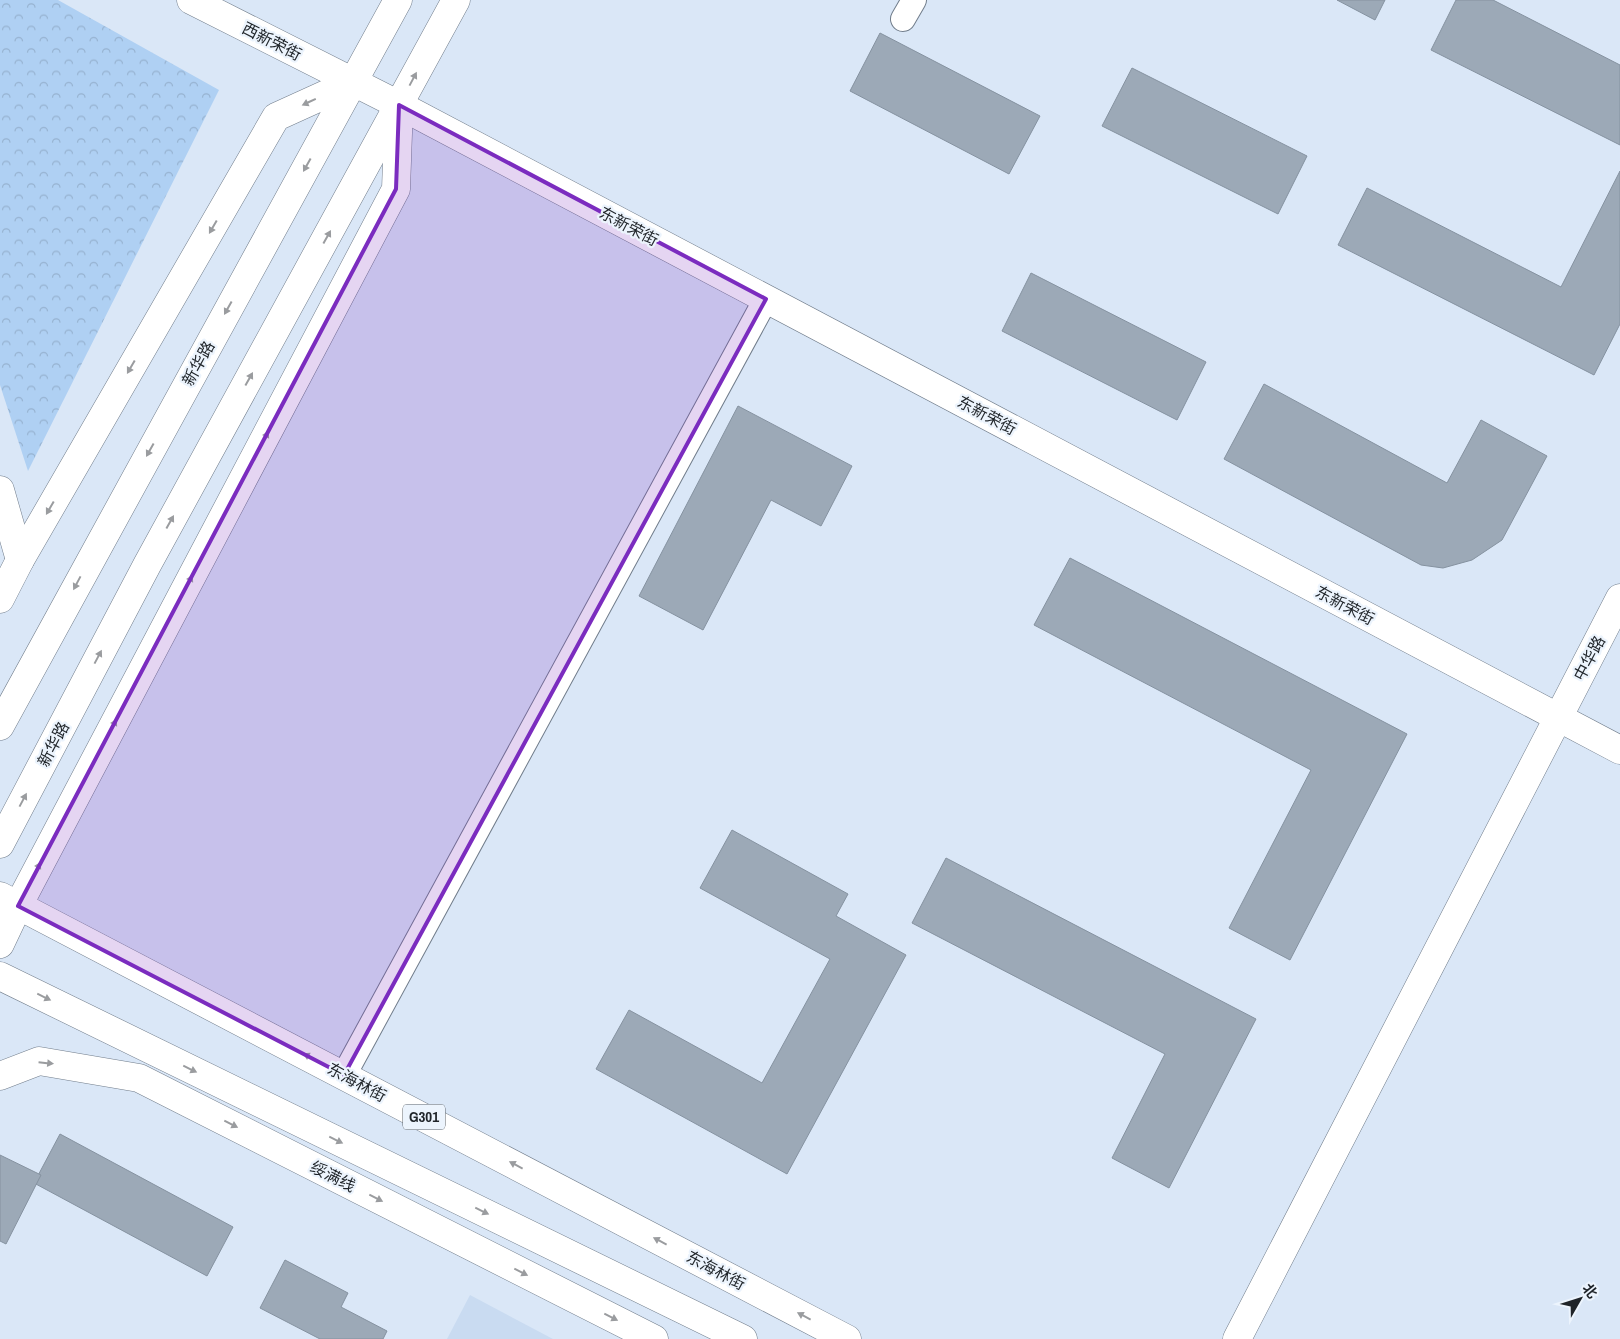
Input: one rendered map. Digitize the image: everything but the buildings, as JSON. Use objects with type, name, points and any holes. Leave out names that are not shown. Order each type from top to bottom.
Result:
[{"type":"main road","name":"西新荣街","points":[[191,0],[353,82]]},
{"type":"main road","name":"新华路","points":[[0,726],[100,540],[398,0]]},
{"type":"main road","name":"新华路","points":[[0,844],[147,564],[456,0]]},
{"type":"main road","name":"东新荣街","points":[[353,82],[1620,750]]},
{"type":"main road","points":[[0,599],[20,560],[276,117],[353,82]]},
{"type":"main road","points":[[0,944],[9,901],[396,189],[399,105]]},
{"type":"main road","points":[[0,490],[20,560]]},
{"type":"main road","name":"中华路","points":[[1237,1339],[1620,598]]},
{"type":"main road","name":"东海林街","points":[[9,901],[847,1339]]},
{"type":"main road","points":[[0,976],[743,1339]]},
{"type":"main road","name":"绥满线","points":[[0,1076],[39,1061],[139,1078],[654,1339]]},
{"type":"street","points":[[344,1075],[766,299]]},
{"type":"highlighted area","points":[[399,105],[766,299],[344,1075],[18,906],[396,189]]},
{"type":"shaded area","points":[[470,1295],[553,1339],[447,1339]]},
{"type":"green space","points":[[0,0],[58,0],[219,90],[28,471],[0,385]]}]
